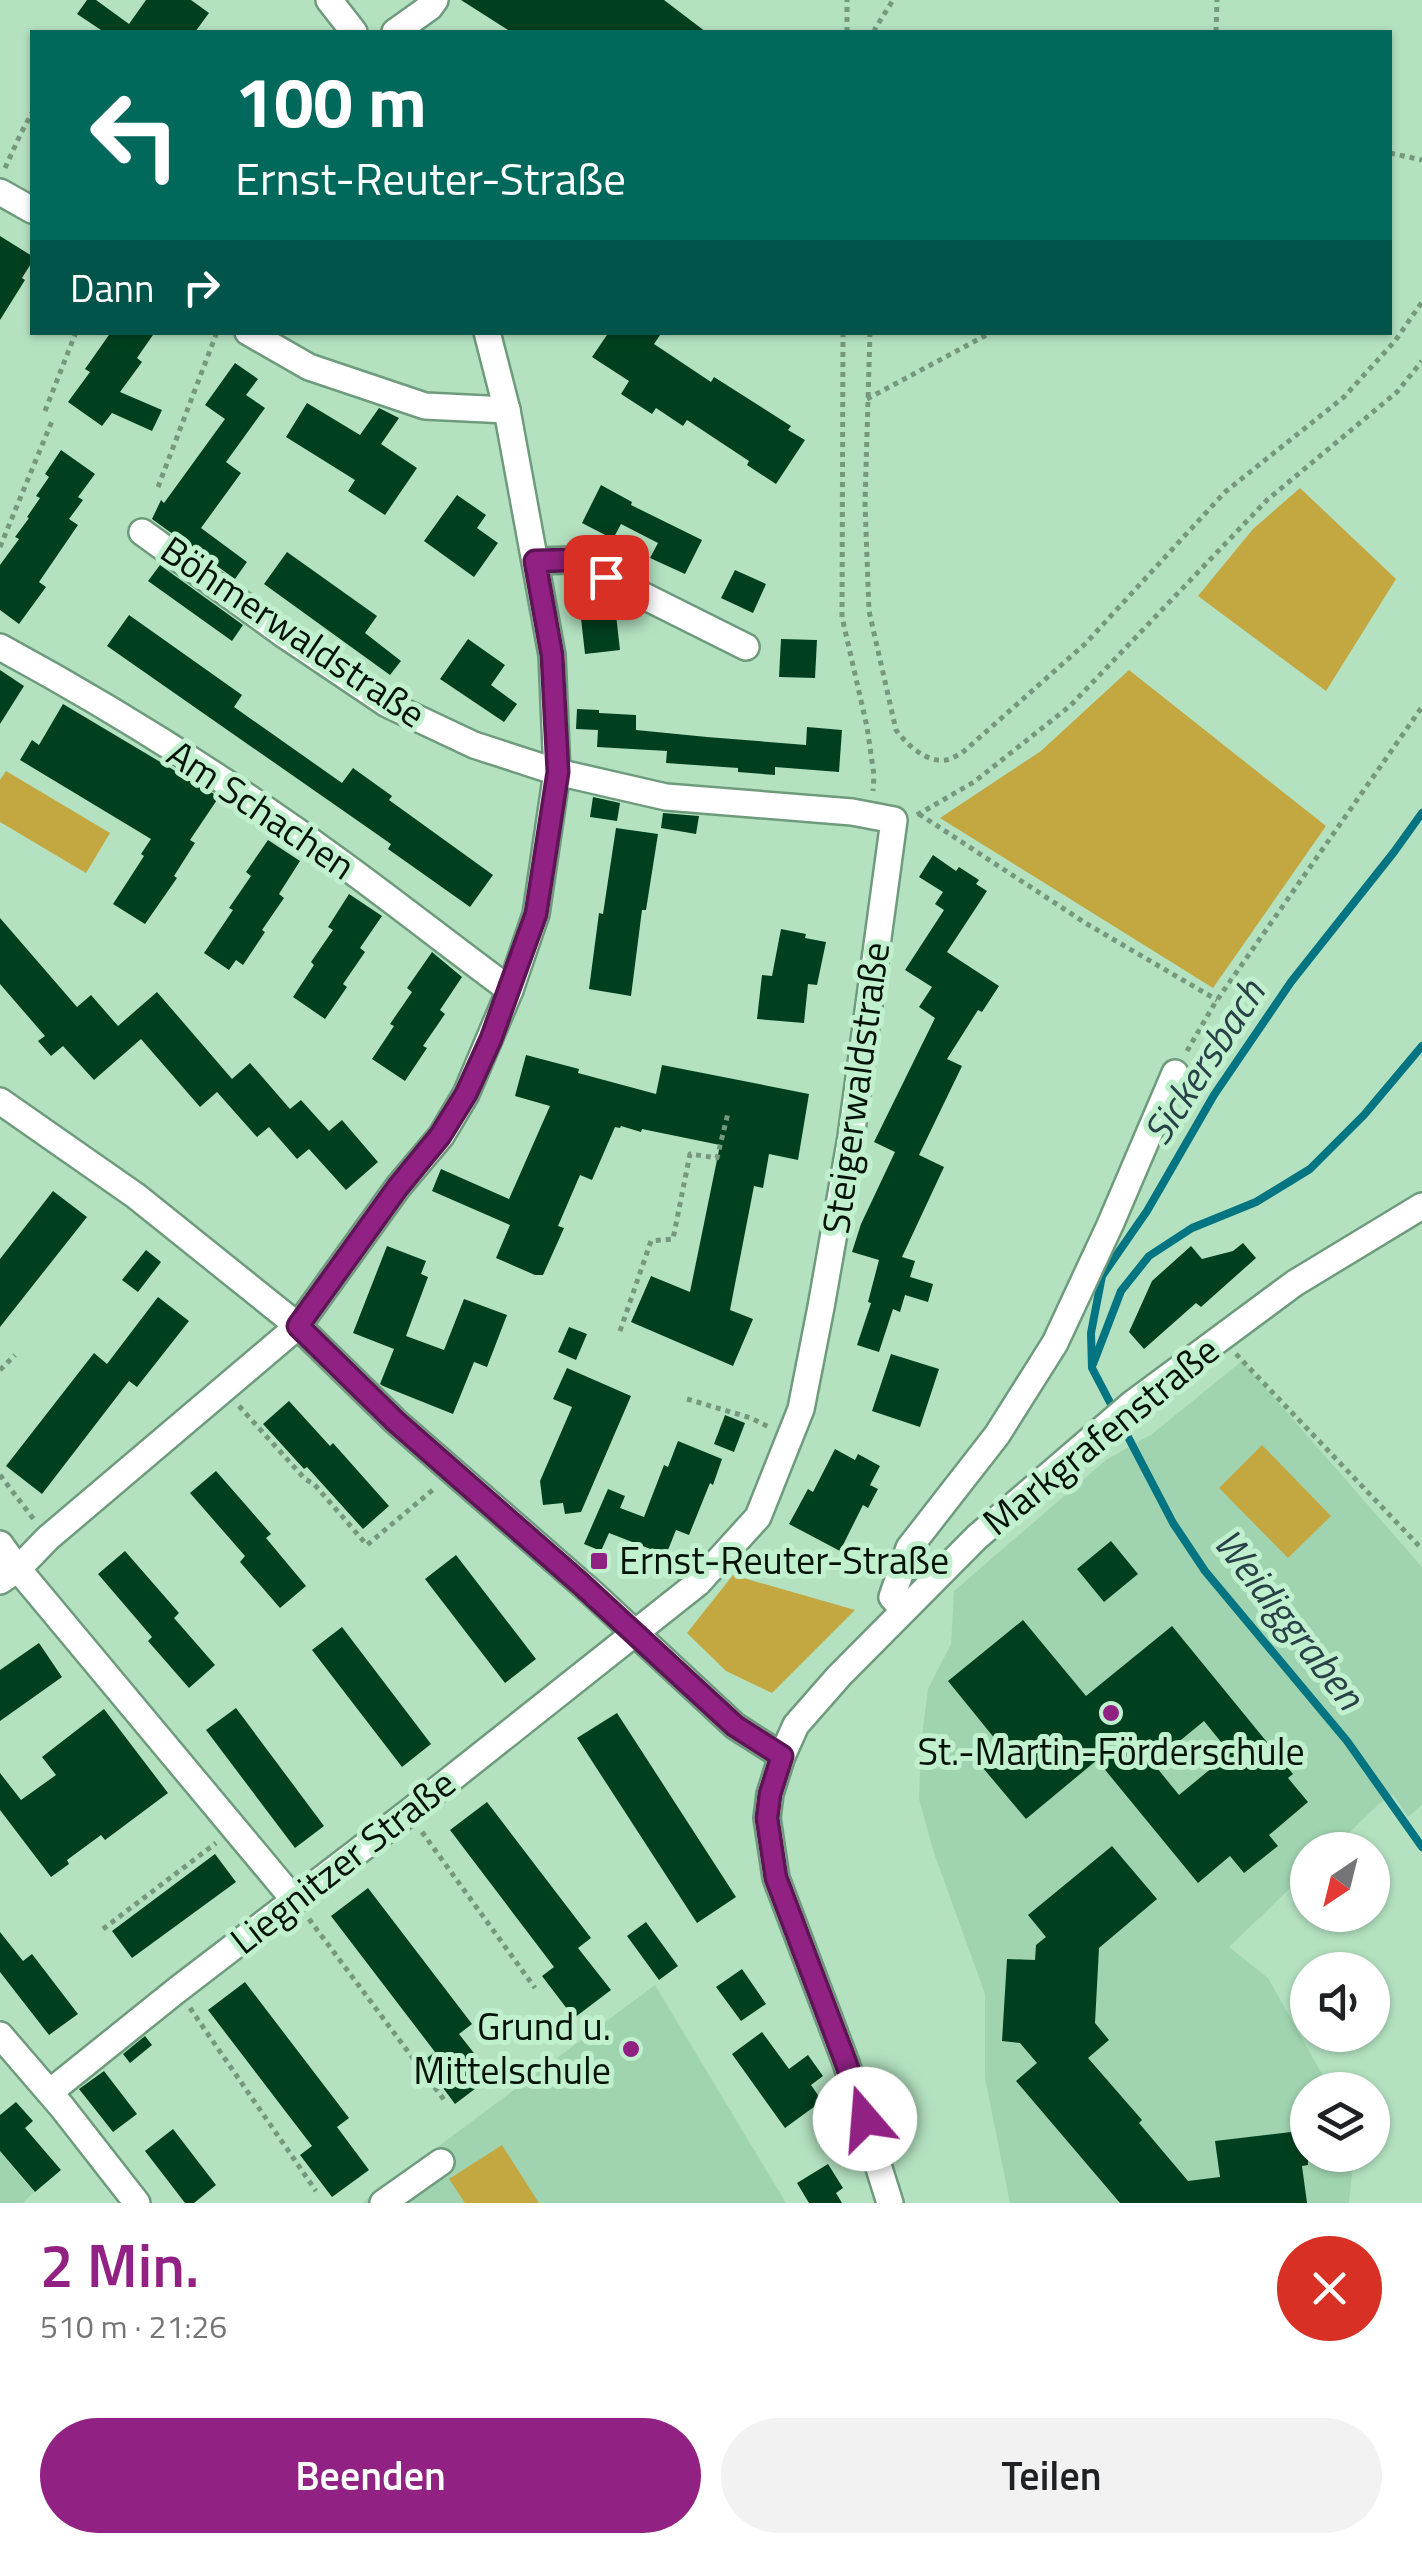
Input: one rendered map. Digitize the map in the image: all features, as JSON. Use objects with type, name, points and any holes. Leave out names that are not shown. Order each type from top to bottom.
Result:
[{"type":"street","points":[[329,0],[352,30]]},
{"type":"street","points":[[398,30],[434,0]]},
{"type":"street","points":[[0,192],[30,209]]},
{"type":"street","points":[[253,335],[309,367],[425,406],[507,410]]},
{"type":"street","points":[[9,1575],[298,1326],[398,1187],[440,1136],[466,1094],[510,990],[536,914],[558,772],[552,655],[507,410],[488,335]]},
{"type":"street","name":"Böhmerwaldstraße","points":[[142,532],[387,704],[474,746],[558,772]]},
{"type":"street","points":[[535,561],[572,560],[746,647]]},
{"type":"street","name":"Am Schachen","points":[[0,647],[76,688],[230,786],[352,871],[510,990]]},
{"type":"street","points":[[558,772],[666,797],[895,817]]},
{"type":"street","name":"Steigerwaldstraße","points":[[636,1633],[698,1584],[758,1518],[791,1438],[822,1307],[851,1137],[895,817]]},
{"type":"street","points":[[904,1610],[892,1596],[909,1548],[996,1436],[1055,1342],[1174,1073]]},
{"type":"street","points":[[0,1101],[136,1196],[298,1326],[395,1421],[636,1633],[735,1726],[782,1756]]},
{"type":"street","name":"Markgrafenstraße","points":[[890,2203],[846,2063],[776,1878],[767,1818],[770,1794],[796,1725],[839,1676],[977,1537],[1133,1403],[1296,1282],[1422,1206]]},
{"type":"street","points":[[0,1544],[9,1575],[294,1901]]},
{"type":"street","name":"Liegnitzer Straße","points":[[56,2100],[177,1990],[636,1633]]},
{"type":"street","points":[[4,2049],[56,2100],[137,2203]]},
{"type":"street","points":[[383,2203],[441,2162]]},
{"type":"path","points":[[847,0],[847,30]]},
{"type":"path","points":[[876,30],[893,0]]},
{"type":"path","points":[[1216,30],[1218,0]]},
{"type":"path","points":[[0,180],[30,116]]},
{"type":"path","points":[[1392,154],[1422,160]]},
{"type":"path","points":[[870,335],[865,503],[869,611],[896,730],[906,744],[943,761],[962,754],[1085,644],[1225,492],[1344,397],[1422,302]]},
{"type":"path","points":[[45,411],[75,335]]},
{"type":"path","points":[[158,488],[215,335]]},
{"type":"path","points":[[843,335],[842,617],[874,775],[895,817],[1216,1000]]},
{"type":"path","points":[[867,399],[986,335]]},
{"type":"path","points":[[895,817],[974,782],[1070,706],[1266,500],[1397,392],[1422,361]]},
{"type":"path","points":[[0,547],[52,421]]},
{"type":"path","points":[[1174,1073],[1216,1000],[1422,707]]},
{"type":"path","points":[[620,1330],[651,1241],[673,1239],[690,1154],[717,1158],[728,1113]]},
{"type":"path","points":[[1222,1336],[1422,1549]]},
{"type":"path","points":[[0,1370],[15,1355]]},
{"type":"path","points":[[223,1389],[366,1545],[455,1472]]},
{"type":"path","points":[[687,1399],[751,1418],[791,1438]]},
{"type":"path","points":[[0,1476],[48,1538]]},
{"type":"path","points":[[408,1814],[534,1988]]},
{"type":"path","points":[[103,1928],[235,1829]]},
{"type":"path","points":[[294,1901],[446,2101]]},
{"type":"path","points":[[177,1990],[316,2191]]},
{"type":"shaded area","points":[[1300,488],[1396,579],[1326,691],[1198,596],[1253,529]]},
{"type":"shaded area","points":[[1129,670],[1326,826],[1213,988],[940,818],[1041,751]]},
{"type":"shaded area","points":[[6,771],[110,833],[86,873],[0,822],[0,780]]},
{"type":"shaded area","points":[[1242,1361],[1422,1567],[1422,1805],[1408,1817],[1393,1794],[1350,1832],[1290,1832],[1290,1888],[1229,1947],[1268,1978],[1290,2017],[1290,2052],[1310,2052],[1321,2072],[1290,2072],[1290,2172],[1352,2172],[1349,2203],[1010,2203],[985,2078],[985,1994],[934,1853],[919,1799],[928,1689],[951,1644],[954,1591],[1106,1460],[1152,1434]]},
{"type":"shaded area","points":[[1262,1445],[1331,1516],[1288,1558],[1219,1488]]},
{"type":"shaded area","points":[[733,1575],[855,1610],[772,1693],[726,1671],[687,1633]]},
{"type":"shaded area","name":"Grund u. Mittelschule","points":[[655,1985],[786,2203],[362,2203]]},
{"type":"shaded area","points":[[502,2145],[539,2203],[465,2203],[449,2179]]},
{"type":"shaded area","points":[[0,2152],[34,2192],[23,2203],[0,2203]]},
{"type":"building","points":[[87,0],[96,0],[129,24],[146,0],[191,0],[209,13],[196,30],[101,30],[77,14]]},
{"type":"building","points":[[461,0],[664,0],[703,30],[508,30]]},
{"type":"building","points":[[0,236],[30,255],[30,265],[0,320]]},
{"type":"building","points":[[109,335],[153,335],[137,358],[142,362],[120,392],[162,410],[152,431],[112,413],[102,426],[68,402],[90,372],[85,369]]},
{"type":"building","points":[[607,335],[660,335],[654,344],[711,382],[714,377],[791,426],[788,430],[805,440],[776,484],[687,420],[683,426],[656,408],[652,414],[621,394],[629,381],[592,357]]},
{"type":"building","points":[[235,363],[258,379],[246,395],[265,408],[226,462],[241,473],[201,528],[247,562],[235,579],[152,519],[161,500],[164,503],[225,419],[205,405]]},
{"type":"building","points":[[307,403],[360,435],[379,408],[399,418],[381,444],[417,468],[385,515],[348,491],[355,480],[286,437]]},
{"type":"building","points":[[61,450],[95,474],[78,497],[83,500],[69,519],[78,525],[39,582],[46,587],[19,624],[0,610],[0,565],[19,539],[15,537],[40,498],[36,496],[49,477],[45,474]]},
{"type":"building","points":[[601,485],[632,502],[631,505],[702,540],[685,574],[650,558],[658,543],[621,524],[613,539],[582,523]]},
{"type":"building","points":[[457,495],[486,515],[477,528],[498,543],[474,577],[424,541]]},
{"type":"building","points":[[287,552],[377,616],[365,633],[401,661],[390,675],[264,584]]},
{"type":"building","points":[[160,565],[243,625],[232,641],[148,581]]},
{"type":"building","points":[[735,570],[766,584],[753,613],[721,598]]},
{"type":"building","points":[[606,602],[607,607],[615,606],[620,650],[585,654],[580,609],[587,609],[586,604]]},
{"type":"building","points":[[129,615],[242,695],[234,707],[342,783],[353,768],[392,796],[389,800],[493,875],[470,907],[388,849],[391,844],[107,646]]},
{"type":"building","points":[[468,639],[505,665],[491,685],[517,704],[504,722],[440,679]]},
{"type":"building","points":[[781,639],[817,640],[815,678],[779,677]]},
{"type":"building","points":[[0,670],[24,686],[0,724]]},
{"type":"building","points":[[63,704],[219,797],[190,840],[195,843],[174,876],[177,878],[145,924],[113,904],[151,839],[20,760],[32,740],[39,745]]},
{"type":"building","points":[[577,709],[636,715],[636,730],[806,745],[807,727],[842,730],[839,772],[775,767],[775,775],[738,772],[738,768],[666,763],[667,751],[597,747],[598,730],[576,729]]},
{"type":"building","points":[[593,797],[620,803],[617,821],[590,817]]},
{"type":"building","points":[[663,813],[699,816],[696,834],[661,828]]},
{"type":"building","points":[[616,828],[658,834],[646,910],[642,910],[631,996],[589,989]]},
{"type":"building","points":[[268,840],[300,861],[279,894],[284,898],[262,930],[265,932],[243,965],[236,960],[229,970],[204,953],[233,910],[229,908],[251,876],[246,872]]},
{"type":"building","points":[[933,855],[956,871],[959,867],[979,880],[976,884],[987,891],[947,952],[999,986],[982,1012],[978,1010],[947,1059],[962,1066],[919,1155],[944,1167],[902,1257],[915,1261],[910,1277],[933,1284],[928,1302],[905,1295],[900,1312],[893,1309],[879,1352],[857,1345],[871,1303],[868,1302],[879,1260],[852,1252],[895,1152],[874,1142],[935,1018],[919,1007],[932,987],[905,970],[944,910],[935,904],[943,892],[919,877]]},
{"type":"building","points":[[349,894],[382,916],[360,948],[365,952],[343,984],[347,987],[325,1019],[293,997],[314,965],[311,962],[333,930],[328,927]]},
{"type":"building","points":[[0,918],[77,1007],[91,995],[118,1026],[157,992],[232,1079],[250,1063],[290,1109],[301,1100],[329,1131],[342,1120],[378,1162],[346,1190],[309,1149],[297,1159],[269,1127],[257,1137],[217,1092],[200,1107],[141,1039],[94,1080],[63,1046],[51,1056],[38,1041],[45,1036],[0,984]]},
{"type":"building","points":[[781,929],[826,942],[817,985],[808,984],[804,1023],[757,1019],[762,975],[772,976]]},
{"type":"building","points":[[432,952],[462,977],[440,1010],[445,1014],[423,1046],[427,1048],[405,1081],[372,1059],[412,992],[407,988]]},
{"type":"building","points":[[526,1055],[656,1094],[662,1065],[809,1094],[798,1160],[769,1154],[763,1188],[754,1186],[730,1310],[753,1319],[733,1366],[631,1322],[651,1276],[690,1292],[720,1145],[615,1127],[592,1180],[580,1175],[558,1226],[564,1228],[543,1275],[496,1258],[510,1225],[432,1191],[441,1169],[509,1199],[550,1106],[515,1096]]},
{"type":"building","points":[[53,1191],[87,1217],[0,1327],[0,1259]]},
{"type":"building","points":[[1243,1243],[1256,1258],[1201,1307],[1196,1303],[1144,1349],[1129,1332],[1152,1281],[1191,1246],[1202,1259],[1233,1251]]},
{"type":"building","points":[[387,1246],[426,1261],[421,1274],[428,1277],[406,1336],[444,1350],[464,1299],[507,1315],[487,1367],[474,1362],[453,1414],[380,1384],[394,1349],[353,1333]]},
{"type":"building","points":[[146,1250],[161,1262],[138,1292],[122,1280]]},
{"type":"building","points":[[158,1297],[189,1321],[137,1387],[129,1381],[42,1494],[6,1466],[94,1353],[107,1364]]},
{"type":"building","points":[[569,1327],[587,1334],[576,1360],[558,1352]]},
{"type":"building","points":[[891,1354],[939,1369],[920,1427],[872,1411]]},
{"type":"building","points":[[567,1368],[631,1396],[581,1512],[565,1514],[563,1503],[543,1505],[540,1481],[572,1407],[553,1399]]},
{"type":"building","points":[[289,1401],[389,1506],[363,1529],[263,1424]]},
{"type":"building","points":[[725,1415],[745,1423],[734,1452],[714,1444]]},
{"type":"building","points":[[678,1441],[722,1459],[689,1535],[676,1530],[666,1555],[609,1533],[601,1551],[584,1544],[608,1489],[625,1496],[620,1508],[644,1517]]},
{"type":"building","points":[[835,1449],[855,1460],[858,1454],[880,1466],[870,1485],[878,1489],[868,1508],[863,1505],[840,1551],[789,1524],[808,1489],[813,1492]]},
{"type":"building","points":[[216,1471],[271,1534],[266,1538],[306,1586],[280,1608],[240,1562],[245,1556],[190,1493]]},
{"type":"building","points":[[1111,1541],[1138,1574],[1104,1602],[1077,1569]]},
{"type":"building","points":[[125,1551],[179,1613],[174,1618],[215,1665],[189,1688],[98,1574]]},
{"type":"building","points":[[456,1555],[536,1659],[505,1683],[425,1579]]},
{"type":"building","points":[[1023,1620],[1086,1696],[1172,1626],[1293,1774],[1288,1778],[1308,1802],[1269,1835],[1278,1846],[1244,1873],[1230,1856],[1198,1883],[1097,1760],[1026,1819],[983,1768],[1004,1750],[948,1681]],"holes":[[[1204,1721],[1230,1753],[1179,1795],[1153,1763]]]},
{"type":"building","points":[[342,1627],[431,1744],[402,1767],[312,1650]]},
{"type":"building","points":[[39,1643],[62,1677],[0,1721],[0,1670]]},
{"type":"building","points":[[236,1708],[324,1826],[295,1848],[206,1730]]},
{"type":"building","points":[[104,1709],[168,1793],[105,1840],[101,1835],[51,1877],[0,1810],[0,1773],[21,1800],[56,1775],[42,1757]]},
{"type":"building","points":[[617,1713],[736,1897],[697,1923],[577,1738]]},
{"type":"building","points":[[487,1802],[591,1938],[578,1948],[611,1990],[574,2018],[542,1976],[554,1967],[450,1830]]},
{"type":"building","points":[[1112,1846],[1157,1899],[1099,1948],[1095,2023],[1109,2040],[1088,2058],[1188,2181],[1220,2177],[1215,2141],[1290,2132],[1290,2172],[1303,2172],[1307,2203],[1120,2203],[1016,2081],[1037,2063],[1020,2043],[1002,2041],[1007,1959],[1035,1960],[1036,1945],[1046,1937],[1028,1915]]},
{"type":"building","points":[[215,1854],[236,1882],[132,1958],[112,1931]]},
{"type":"building","points":[[368,1888],[472,2024],[459,2034],[492,2076],[455,2104],[423,2061],[435,2052],[331,1916]]},
{"type":"building","points":[[646,1922],[678,1966],[659,1980],[627,1936]]},
{"type":"building","points":[[0,1932],[23,1961],[32,1954],[78,2014],[49,2035],[0,1972]]},
{"type":"building","points":[[742,1969],[766,2004],[741,2021],[716,1987]]},
{"type":"building","points":[[245,1982],[349,2118],[337,2127],[369,2170],[332,2197],[300,2155],[312,2146],[208,2010]]},
{"type":"building","points":[[762,2032],[789,2069],[808,2055],[823,2076],[811,2085],[822,2101],[785,2128],[732,2054]]},
{"type":"building","points":[[145,2036],[152,2045],[130,2063],[123,2054]]},
{"type":"building","points":[[104,2071],[137,2114],[113,2132],[79,2089]]},
{"type":"building","points":[[16,2102],[33,2121],[25,2128],[61,2170],[35,2192],[0,2151],[0,2115]]},
{"type":"building","points":[[173,2129],[216,2185],[194,2203],[185,2203],[145,2151]]},
{"type":"building","points":[[828,2164],[843,2188],[836,2193],[842,2203],[809,2203],[797,2183]]},
{"type":"waterway","name":"Sickersbach","points":[[1422,813],[1291,982],[1214,1095],[1147,1211],[1102,1276],[1091,1333],[1092,1368],[1173,1523],[1205,1571],[1347,1741],[1422,1847]]},
{"type":"waterway","points":[[1093,1364],[1121,1291],[1149,1256],[1192,1228],[1256,1202],[1310,1169],[1364,1115],[1422,1046]]},
{"type":"place","name":"Ernst-Reuter-Straße","points":[[599,1561]]},
{"type":"place","name":"St.-Martin-Förderschule","points":[[1111,1713]]},
{"type":"place","name":"Grund u. Mittelschule","points":[[631,2049]]},
{"type":"route","points":[[606,577],[572,560],[535,561],[552,655],[558,772],[536,914],[491,1039],[466,1094],[440,1136],[398,1187],[298,1326],[395,1421],[636,1633],[735,1726],[782,1756],[767,1818],[776,1878],[865,2119]]},
{"type":"water label","name":"Weidiggraben","points":[[1289,1619]]}]
